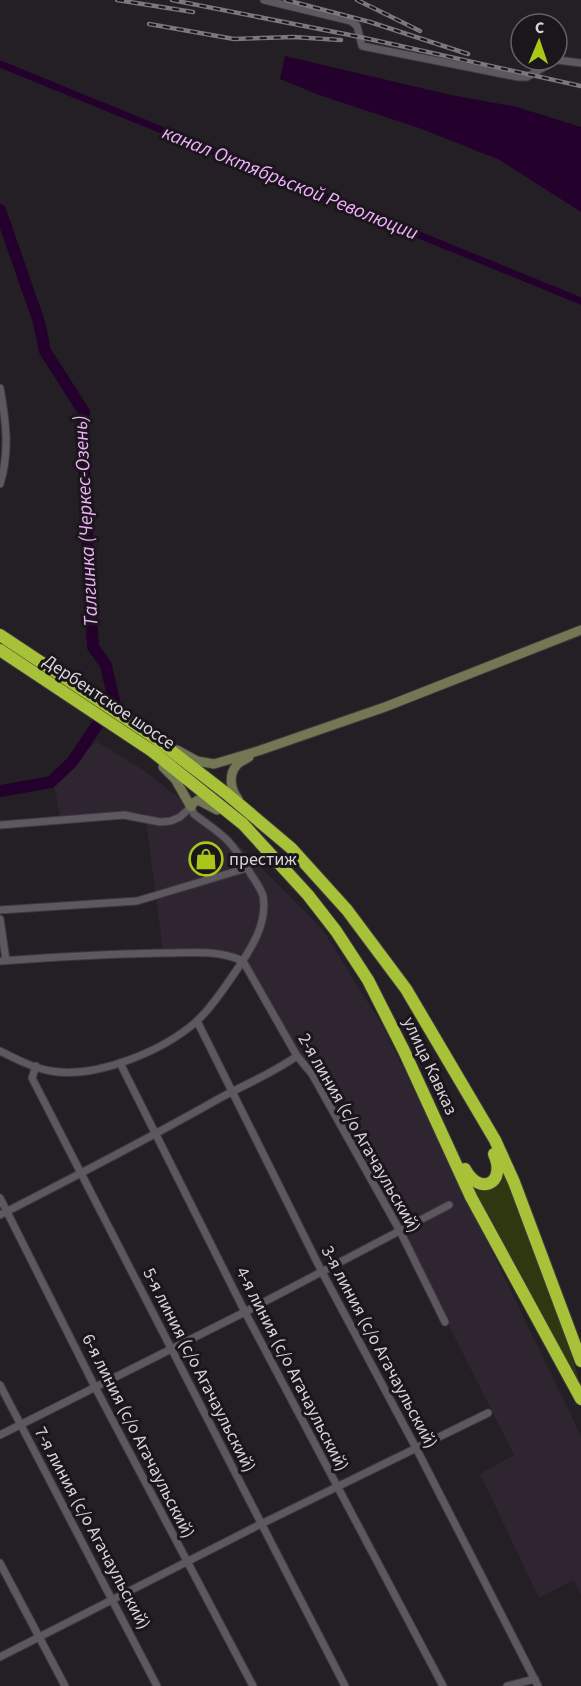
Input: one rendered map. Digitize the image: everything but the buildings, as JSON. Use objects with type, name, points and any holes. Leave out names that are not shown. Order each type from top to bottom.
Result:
[{"type":"highway","points":[[0,635],[152,736],[247,820],[291,848],[347,910],[406,989],[495,1140],[514,1182],[581,1361]]},
{"type":"highway","name":"Дербентское шоссе","points":[[0,650],[127,735],[196,785]]},
{"type":"highway","name":"улица Кавказ","points":[[196,785],[247,820],[336,931],[368,981],[404,1051],[471,1197],[581,1399]]},
{"type":"highway","points":[[427,1103],[470,1179],[476,1184],[490,1183],[495,1179],[499,1165],[467,1090]]},
{"type":"main road","points":[[152,736],[197,761],[214,764],[258,751],[385,706],[581,630]]},
{"type":"main road","points":[[127,735],[170,772],[191,807],[198,800],[247,820]]},
{"type":"main road","points":[[247,820],[233,792],[231,778],[236,766],[258,751]]},
{"type":"street","points":[[264,0],[351,21],[357,26],[362,46],[518,77],[527,77],[536,72]]},
{"type":"street","points":[[0,388],[7,424],[6,466],[0,484]]},
{"type":"street","points":[[0,825],[124,815],[160,822],[171,821],[180,817],[191,807],[194,814],[228,842],[247,868],[262,892],[264,908],[262,923],[243,961],[217,1000],[197,1021],[172,1039],[120,1063],[95,1070],[71,1072],[50,1071],[0,1051]]},
{"type":"street","points":[[0,910],[137,901],[247,868]]},
{"type":"street","points":[[0,919],[3,961],[135,953],[207,953],[228,954],[243,961]]},
{"type":"street","name":"2-я линия (с/о Агачаульский)","points":[[243,961],[297,1056],[312,1074],[400,1231],[445,1322]]},
{"type":"street","name":"3-я линия (с/о Агачаульский)","points":[[197,1021],[322,1272],[416,1448],[536,1682]]},
{"type":"street","points":[[3,1213],[157,1134],[232,1091],[284,1066],[297,1056]]},
{"type":"street","name":"4-я линия (с/о Агачаульский)","points":[[120,1063],[245,1312],[443,1686]]},
{"type":"street","name":"5-я линия (с/о Агачаульский)","points":[[36,1066],[32,1078],[345,1686]]},
{"type":"street","name":"6-я линия (с/о Агачаульский)","points":[[0,1198],[3,1213],[253,1686]]},
{"type":"street","points":[[0,1435],[245,1312],[448,1205]]},
{"type":"street","name":"7-я линия (с/о Агачаульский)","points":[[0,1385],[157,1686]]},
{"type":"street","points":[[0,1657],[261,1524],[488,1413]]},
{"type":"street","points":[[0,1563],[65,1686]]},
{"type":"street","points":[[507,1686],[536,1682]]},
{"type":"shaded area","points":[[285,56],[451,95],[517,107],[581,127],[581,212],[500,160],[419,128],[319,95],[280,79]]},
{"type":"shaded area","points":[[96,741],[143,770],[238,844],[322,929],[385,1030],[581,1436],[581,1595],[574,1580],[539,1598],[480,1474],[514,1455],[382,1193],[240,954],[201,950],[163,950],[145,813],[60,817],[53,778],[72,767]]},
{"type":"green space","points":[[504,1172],[571,1353],[581,1387],[471,1188],[491,1190],[502,1180]]},
{"type":"waterway","name":"канал Октябрьской Революции","points":[[0,64],[581,301]]},
{"type":"waterway","name":"Талгинка (Черкес-Озень)","points":[[0,210],[39,322],[45,351],[84,412],[82,448],[88,508],[87,534],[93,647],[106,665],[114,701]]},
{"type":"waterway","name":"Талгинка (Черкес-Озень)","points":[[0,791],[51,782],[72,762],[97,725]]},
{"type":"railway","points":[[117,0],[193,12]]},
{"type":"railway","points":[[172,0],[360,37],[581,86]]},
{"type":"railway","points":[[286,0],[370,22],[468,54]]},
{"type":"railway","points":[[357,0],[420,31]]},
{"type":"railway","points":[[149,24],[234,39],[293,37],[341,40]]},
{"type":"place","name":"престиж","points":[[206,859]]}]
